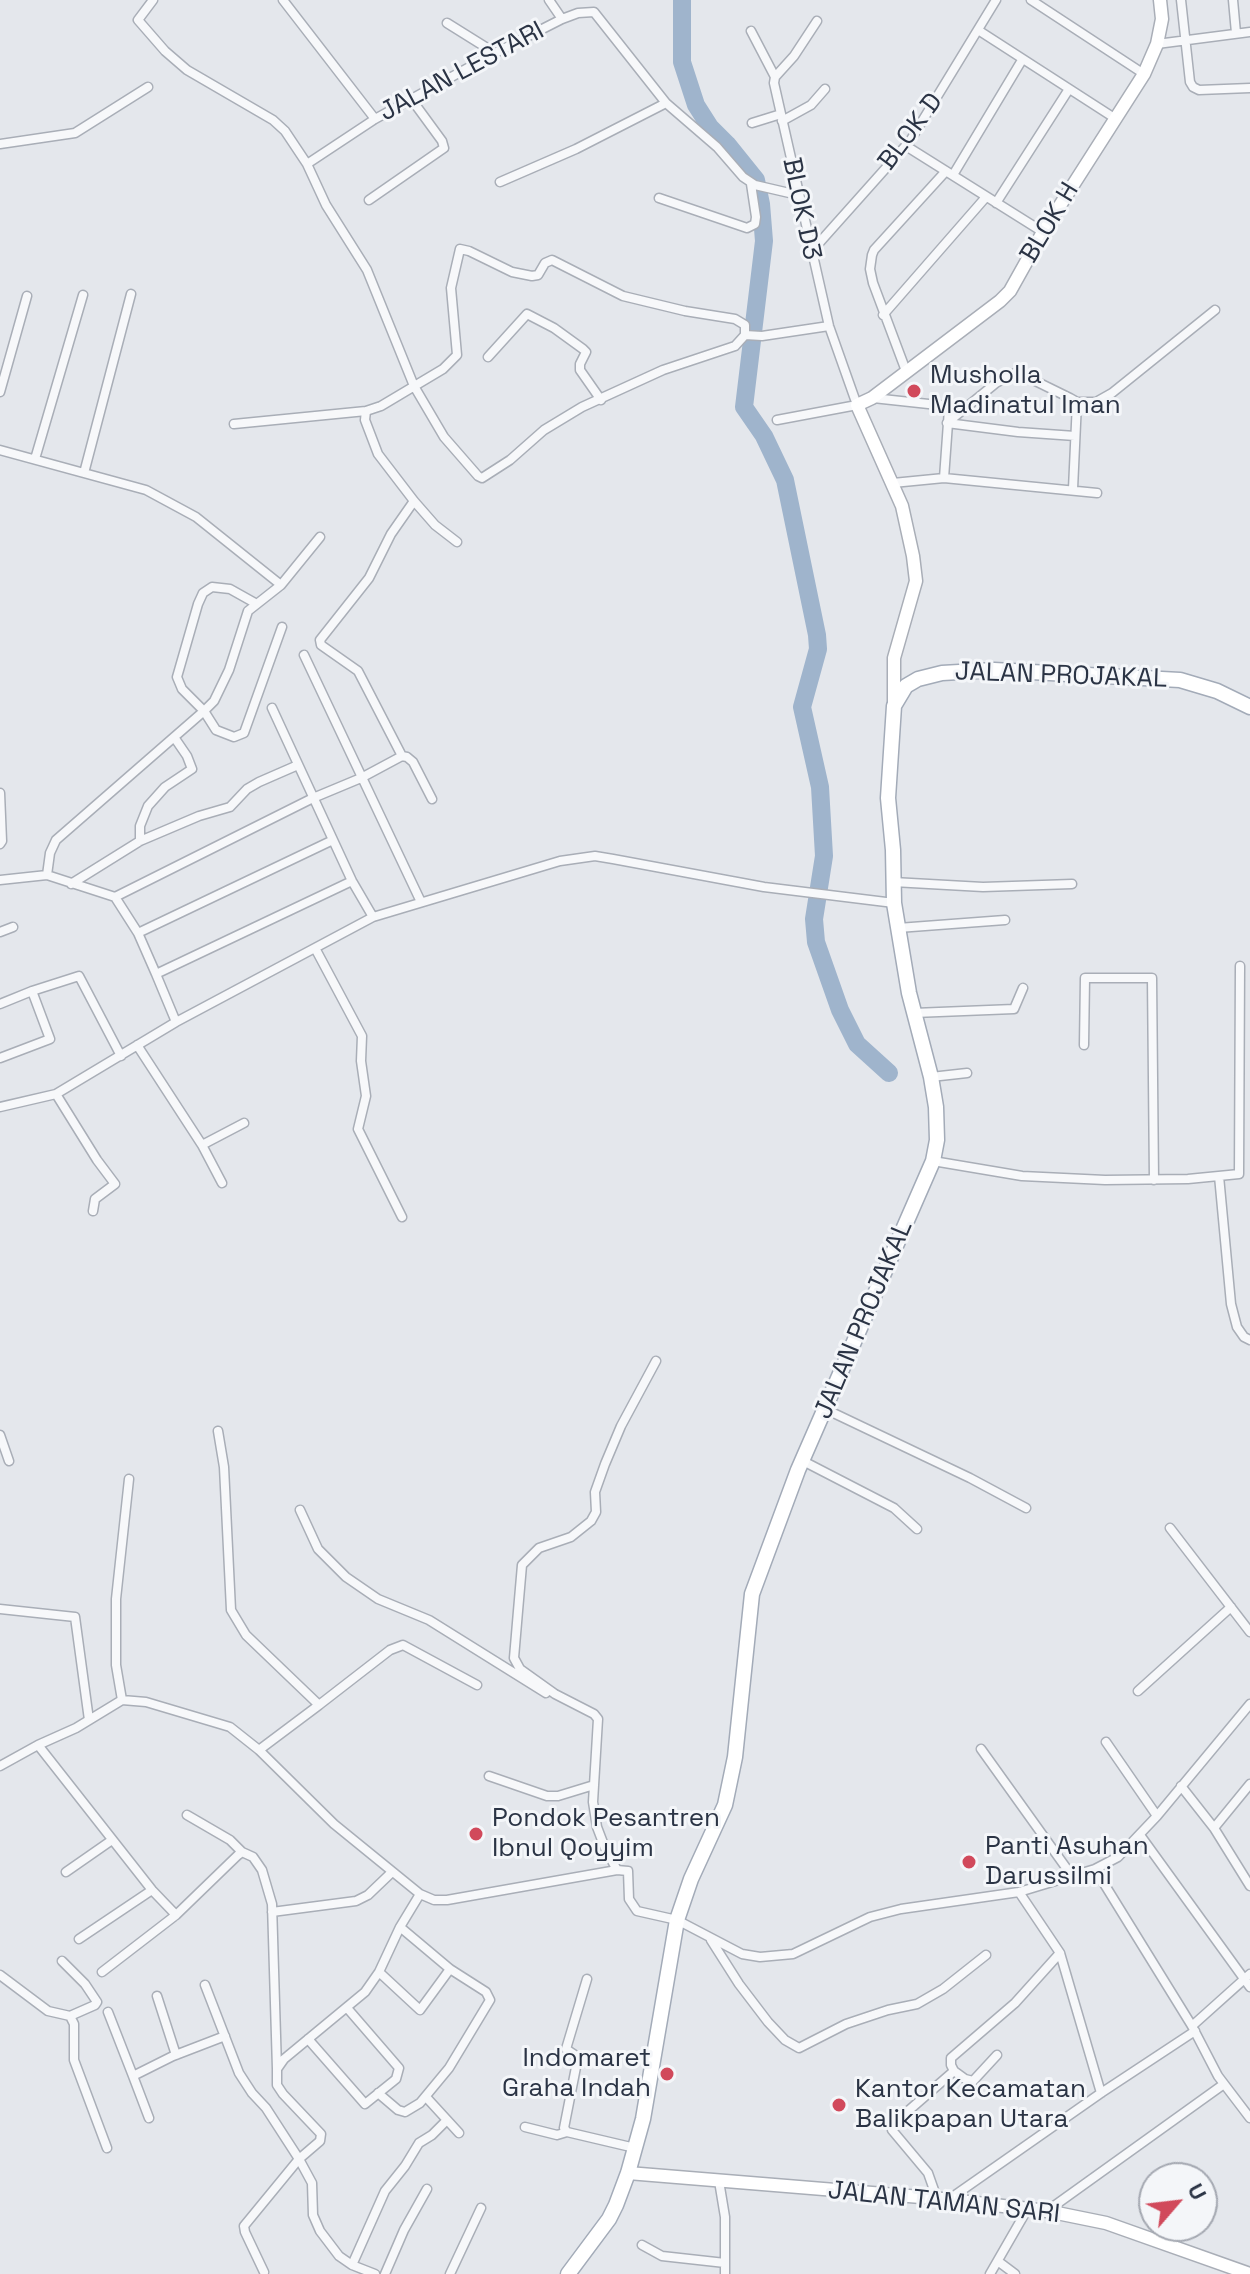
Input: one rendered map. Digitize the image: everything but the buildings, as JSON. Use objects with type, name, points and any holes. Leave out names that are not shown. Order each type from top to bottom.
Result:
[{"type":"main road","name":"JALAN PROJAKAL","points":[[568,2274],[609,2219],[628,2173],[643,2119],[677,1920],[691,1879],[725,1805],[738,1730],[752,1594],[803,1461],[933,1161],[937,1129],[931,1077],[914,1013],[894,903],[888,798],[894,706],[906,686],[918,679],[942,673],[994,670],[1180,680],[1217,691],[1250,707]]},
{"type":"street","points":[[153,0],[138,20],[165,51],[187,70],[273,120],[285,131],[367,270],[414,386],[444,437],[482,478],[510,460],[552,424],[663,370],[735,346],[747,335],[762,336],[829,326]]},
{"type":"street","points":[[283,0],[375,119]]},
{"type":"street","points":[[549,0],[562,19]]},
{"type":"street","name":"BLOK D","points":[[811,252],[906,146],[996,0]]},
{"type":"street","points":[[1031,0],[1144,74]]},
{"type":"street","name":"BLOK H","points":[[857,405],[872,398],[1010,291],[1043,232],[1144,74],[1157,44],[1162,19],[1160,0]]},
{"type":"street","points":[[1181,0],[1193,87],[1199,90],[1250,88]]},
{"type":"street","points":[[1233,0],[1236,33]]},
{"type":"street","name":"JALAN LESTARI","points":[[307,164],[375,119],[495,53],[562,19],[578,13],[594,12],[666,103],[717,147],[753,184]]},
{"type":"street","points":[[775,77],[794,56],[817,21]]},
{"type":"street","points":[[447,23],[495,53]]},
{"type":"street","points":[[978,30],[1116,119]]},
{"type":"street","name":"BLOK D3","points":[[751,31],[775,77],[798,195],[829,326],[857,405]]},
{"type":"street","points":[[1157,44],[1250,32]]},
{"type":"street","points":[[906,371],[883,315],[870,269],[874,250],[950,173],[1022,60]]},
{"type":"street","points":[[0,144],[75,133],[148,87]]},
{"type":"street","points":[[752,123],[782,118],[811,105],[825,89]]},
{"type":"street","points":[[996,203],[1069,89]]},
{"type":"street","points":[[369,200],[444,148],[412,100]]},
{"type":"street","points":[[500,182],[576,149],[666,103]]},
{"type":"street","points":[[906,146],[1043,232]]},
{"type":"street","points":[[659,198],[747,228],[755,224],[756,217],[753,184],[798,195]]},
{"type":"street","points":[[883,315],[986,197]]},
{"type":"street","points":[[234,424],[366,411],[381,406],[453,362],[457,355],[451,288],[459,252],[463,248],[492,264],[532,276],[538,275],[545,263],[552,260],[623,296],[735,319],[745,325],[747,335]]},
{"type":"street","points":[[84,473],[131,294]]},
{"type":"street","points":[[35,459],[83,295]]},
{"type":"street","points":[[0,392],[27,296]]},
{"type":"street","points":[[947,423],[996,383],[1017,372],[1077,402],[1096,402],[1112,393],[1215,310]]},
{"type":"street","points":[[488,357],[527,314],[554,328],[586,352],[580,370],[601,400]]},
{"type":"street","points":[[872,398],[943,404],[949,409],[944,478]]},
{"type":"street","points":[[1073,489],[1077,402]]},
{"type":"street","points":[[777,420],[857,405],[893,483],[902,506],[916,581],[894,658],[894,706]]},
{"type":"street","points":[[366,411],[366,426],[378,454],[435,525],[457,542]]},
{"type":"street","points":[[947,423],[1075,436]]},
{"type":"street","points":[[0,450],[146,490],[196,517],[281,585]]},
{"type":"street","points":[[893,483],[944,478],[1097,493]]},
{"type":"street","points":[[402,756],[358,671],[321,645],[320,640],[369,578],[391,534],[414,501]]},
{"type":"street","points":[[47,875],[50,853],[56,840],[214,701],[223,684],[248,611],[281,585],[320,537]]},
{"type":"street","points":[[255,603],[230,589],[212,587],[203,593],[198,604],[177,677],[182,689],[204,711],[216,730],[234,737],[244,733],[282,627]]},
{"type":"street","points":[[304,655],[421,902]]},
{"type":"street","points":[[272,708],[352,881],[373,917]]},
{"type":"street","points":[[140,841],[140,826],[148,806],[165,787],[192,769],[174,737]]},
{"type":"street","points":[[115,897],[402,756],[413,762],[432,799]]},
{"type":"street","points":[[71,884],[140,841],[199,816],[230,807],[247,789],[298,765]]},
{"type":"street","points":[[0,793],[0,844]]},
{"type":"street","points":[[138,933],[333,840]]},
{"type":"street","points":[[0,1107],[56,1094],[176,1022],[373,917],[560,861],[595,856],[764,887],[894,903]]},
{"type":"street","points":[[0,880],[47,875],[115,897],[138,933],[176,1022]]},
{"type":"street","points":[[156,974],[352,881]]},
{"type":"street","points":[[893,882],[983,887],[1072,884]]},
{"type":"street","points":[[898,928],[1005,920]]},
{"type":"street","points":[[0,932],[13,927]]},
{"type":"street","points":[[315,948],[362,1036],[361,1061],[366,1096],[358,1129],[402,1217]]},
{"type":"street","points":[[1239,1174],[1240,966]]},
{"type":"street","points":[[0,1004],[79,976],[121,1056]]},
{"type":"street","points":[[1084,1045],[1085,978],[1152,978],[1154,1180]]},
{"type":"street","points":[[914,1013],[1014,1009],[1023,988]]},
{"type":"street","points":[[0,1058],[50,1039],[32,991]]},
{"type":"street","points":[[137,1045],[202,1145],[222,1183]]},
{"type":"street","points":[[931,1077],[967,1073]]},
{"type":"street","points":[[56,1094],[115,1184],[95,1199],[93,1211]]},
{"type":"street","points":[[202,1145],[244,1123]]},
{"type":"street","points":[[933,1161],[1022,1176],[1154,1180],[1239,1174],[1250,1170]]},
{"type":"street","points":[[1219,1176],[1231,1304],[1237,1327],[1250,1340]]},
{"type":"street","points":[[617,1870],[597,1827],[593,1802],[598,1719],[520,1669],[514,1658],[522,1565],[539,1548],[571,1537],[591,1521],[596,1512],[595,1492],[605,1464],[621,1426],[656,1361]]},
{"type":"street","points":[[825,1409],[1026,1508]]},
{"type":"street","points":[[218,1431],[224,1467],[231,1610],[246,1635],[319,1705]]},
{"type":"street","points":[[0,1435],[9,1461]]},
{"type":"street","points":[[803,1461],[894,1508],[917,1529]]},
{"type":"street","points":[[122,1700],[116,1665],[116,1599],[129,1479]]},
{"type":"street","points":[[300,1510],[318,1549],[355,1584],[378,1599],[429,1620],[542,1691],[555,1694]]},
{"type":"street","points":[[1170,1528],[1250,1632]]},
{"type":"street","points":[[1138,1691],[1231,1607]]},
{"type":"street","points":[[0,1609],[75,1617],[89,1720]]},
{"type":"street","points":[[259,1750],[390,1650],[403,1645],[477,1685]]},
{"type":"street","points":[[0,1766],[55,1739],[122,1700],[146,1702],[230,1727],[259,1750],[334,1824],[391,1873],[434,1900],[617,1870],[628,1871],[629,1899],[637,1911],[677,1920],[742,1954],[760,1957],[793,1954],[870,1917],[901,1909],[1019,1892],[1095,1869],[1118,1857],[1140,1835],[1250,1704]]},
{"type":"street","points":[[1106,1742],[1157,1816]]},
{"type":"street","points":[[38,1745],[152,1890],[176,1915]]},
{"type":"street","points":[[981,1749],[1072,1876]]},
{"type":"street","points":[[489,1776],[547,1796],[558,1796],[594,1785]]},
{"type":"street","points":[[1214,1828],[1250,1784]]},
{"type":"street","points":[[1181,1786],[1249,1881]]},
{"type":"street","points":[[187,1815],[230,1840],[242,1852],[253,1857],[262,1870],[272,1912],[277,2085],[321,2134],[320,2141],[299,2159],[244,2226],[264,2272]]},
{"type":"street","points":[[947,2201],[1194,2029],[1248,1980],[1140,1835]]},
{"type":"street","points":[[66,1872],[112,1840]]},
{"type":"street","points":[[102,1972],[176,1915],[242,1852]]},
{"type":"street","points":[[1095,1869],[1194,2029],[1224,2084],[1250,2118]]},
{"type":"street","points":[[272,1912],[356,1901],[368,1895],[391,1873]]},
{"type":"street","points":[[79,1939],[152,1890]]},
{"type":"street","points":[[1019,1892],[1060,1953],[1101,2093]]},
{"type":"street","points":[[277,2069],[284,2059],[365,1992],[379,1972],[420,1894]]},
{"type":"street","points":[[378,2093],[405,2112],[426,2097],[449,2068],[490,2000],[486,1992],[450,1969],[400,1927]]},
{"type":"street","points":[[711,1940],[768,2022],[785,2040],[799,2048],[846,2024],[917,2004],[943,1989],[986,1955]]},
{"type":"street","points":[[997,2055],[973,2081],[954,2071],[951,2065],[951,2058],[1015,2003],[1060,1953]]},
{"type":"street","points":[[0,1975],[48,2011],[70,2016],[97,2002],[62,1961]]},
{"type":"street","points":[[379,1972],[420,2010],[450,1969]]},
{"type":"street","points":[[567,2132],[563,2124],[578,2057],[566,2049],[587,1979]]},
{"type":"street","points":[[205,1985],[239,2073],[266,2108],[312,2183],[313,2215],[320,2231],[339,2256],[375,2274]]},
{"type":"street","points":[[157,1996],[176,2055]]},
{"type":"street","points":[[308,2039],[365,2104],[396,2079],[399,2068],[348,2009]]},
{"type":"street","points":[[108,2012],[149,2118]]},
{"type":"street","points":[[70,2016],[74,2024],[74,2060],[107,2148]]},
{"type":"street","points":[[133,2076],[225,2036]]},
{"type":"street","points":[[933,2198],[934,2190],[928,2173],[892,2130],[892,2125],[954,2071]]},
{"type":"street","points":[[1047,2211],[1224,2084]]},
{"type":"street","points":[[426,2097],[459,2133]]},
{"type":"street","points":[[352,2265],[385,2191],[419,2143],[447,2120]]},
{"type":"street","points":[[525,2127],[557,2135],[567,2132],[635,2148]]},
{"type":"street","name":"JALAN TAMAN SARI","points":[[628,2173],[933,2198],[1047,2211],[1106,2223],[1226,2269],[1250,2274]]},
{"type":"street","points":[[719,2181],[725,2217],[725,2274]]},
{"type":"street","points":[[385,2274],[404,2230],[427,2189]]},
{"type":"street","points":[[450,2274],[481,2208]]},
{"type":"street","points":[[990,2274],[1028,2208]]},
{"type":"street","points":[[642,2245],[662,2256],[725,2263]]},
{"type":"street","points":[[999,2262],[1015,2274]]},
{"type":"waterway","points":[[682,0],[682,62],[696,105],[710,127],[756,180],[761,204],[764,241],[744,407],[764,436],[785,480],[817,635],[818,649],[802,707],[820,787],[824,856],[814,919],[816,942],[840,1010],[857,1044],[889,1073]]},
{"type":"place","name":"Musholla Madinatul Iman","points":[[914,391]]},
{"type":"place","name":"Pondok Pesantren Ibnul Qoyyim","points":[[476,1834]]},
{"type":"place","name":"Panti Asuhan Darussilmi","points":[[969,1862]]},
{"type":"place","name":"Indomaret Graha Indah","points":[[667,2074]]},
{"type":"place","name":"Kantor Kecamatan Balikpapan Utara","points":[[839,2105]]}]
